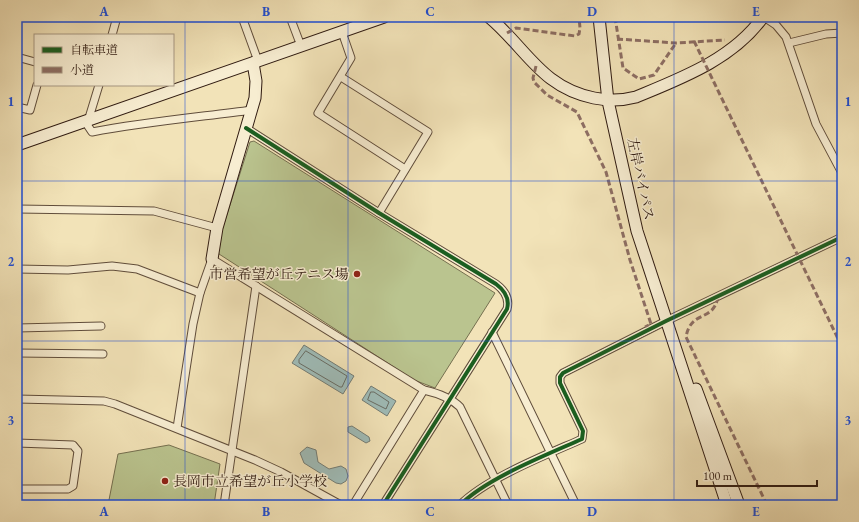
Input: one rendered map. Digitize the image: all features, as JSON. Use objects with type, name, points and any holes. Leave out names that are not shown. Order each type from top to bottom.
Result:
[{"type":"street","points":[[112,34],[117,17]]},
{"type":"street","points":[[177,428],[186,366],[200,293],[212,259],[217,228],[252,110],[256,81],[256,62],[242,17]]},
{"type":"street","points":[[290,17],[300,46]]},
{"type":"street","points":[[17,146],[384,17]]},
{"type":"street","points":[[489,17],[511,38],[536,66],[557,85],[576,94],[608,101],[627,100],[636,97],[696,70],[736,46],[752,32],[763,17],[782,32],[789,43],[816,124],[842,173]]},
{"type":"street","name":"左岸バイパス","points":[[599,17],[608,101],[637,231],[666,321],[705,410],[739,505]]},
{"type":"street","points":[[342,32],[351,58],[341,77],[318,113],[405,169]]},
{"type":"street","points":[[789,43],[826,34],[842,33]]},
{"type":"street","points":[[17,57],[34,62]]},
{"type":"street","points":[[341,77],[428,132],[379,213]]},
{"type":"street","points":[[17,107],[30,110],[37,86]]},
{"type":"street","points":[[99,86],[88,121],[88,126],[92,132],[131,124],[158,123],[252,110]]},
{"type":"street","points":[[246,128],[379,213],[501,287],[507,297],[508,304],[492,332],[383,505]]},
{"type":"street","points":[[17,209],[154,211],[217,228]]},
{"type":"street","points":[[460,505],[477,491],[496,480],[582,439],[583,431],[560,383],[560,376],[563,373],[666,321],[842,237]]},
{"type":"street","points":[[212,259],[424,390],[450,399],[460,407],[508,505]]},
{"type":"street","points":[[17,269],[68,270],[112,266],[137,269],[200,293]]},
{"type":"street","points":[[224,505],[256,286]]},
{"type":"street","points":[[17,328],[101,326]]},
{"type":"street","points":[[492,332],[576,505]]},
{"type":"street","name":"左岸バイパス","points":[[675,343],[680,366],[727,505]]},
{"type":"street","points":[[17,353],[103,354]]},
{"type":"street","points":[[353,505],[424,390]]},
{"type":"street","points":[[17,399],[104,401],[177,428],[281,472],[341,505]]},
{"type":"street","points":[[17,443],[73,445],[78,451],[73,486],[68,489],[17,489]]},
{"type":"green space","name":"市営希望が丘テニス場","points":[[254,141],[495,293],[435,388],[414,380],[219,254],[216,249],[250,142]]},
{"type":"green space","name":"長岡市立希望が丘小学校","points":[[169,445],[220,464],[214,505],[108,505],[118,454]]},
{"type":"water","points":[[304,345],[354,376],[343,394],[292,363]]},
{"type":"water","points":[[371,386],[396,401],[387,416],[362,400]]},
{"type":"water","points":[[352,426],[369,437],[370,441],[366,443],[348,432],[348,427]]},
{"type":"water","points":[[307,447],[316,450],[318,462],[329,469],[341,466],[346,469],[348,476],[346,481],[341,484],[336,483],[304,463],[300,453]]},
{"type":"marked path","points":[[396,17],[400,20]]},
{"type":"marked path","points":[[507,33],[516,28],[575,36],[579,34],[579,17]]},
{"type":"marked path","points":[[615,17],[623,68],[639,79],[654,75],[676,43]]},
{"type":"marked path","points":[[617,39],[676,43],[725,40]]},
{"type":"marked path","points":[[694,41],[842,347]]},
{"type":"marked path","points":[[536,66],[533,78],[534,82],[547,95],[577,112],[606,172],[630,260],[651,324],[645,327]]},
{"type":"marked path","points":[[718,297],[712,310],[692,323],[686,337],[767,505]]},
{"type":"cycle path","points":[[246,128],[379,213],[496,284],[502,289],[507,298],[507,309],[383,505]]},
{"type":"cycle path","points":[[460,505],[472,495],[501,476],[582,439],[583,431],[560,383],[560,377],[563,373],[666,321],[842,237]]},
{"type":"place","name":"市営希望が丘テニス場","points":[[357,274]]},
{"type":"place","name":"長岡市立希望が丘小学校","points":[[165,481]]}]
